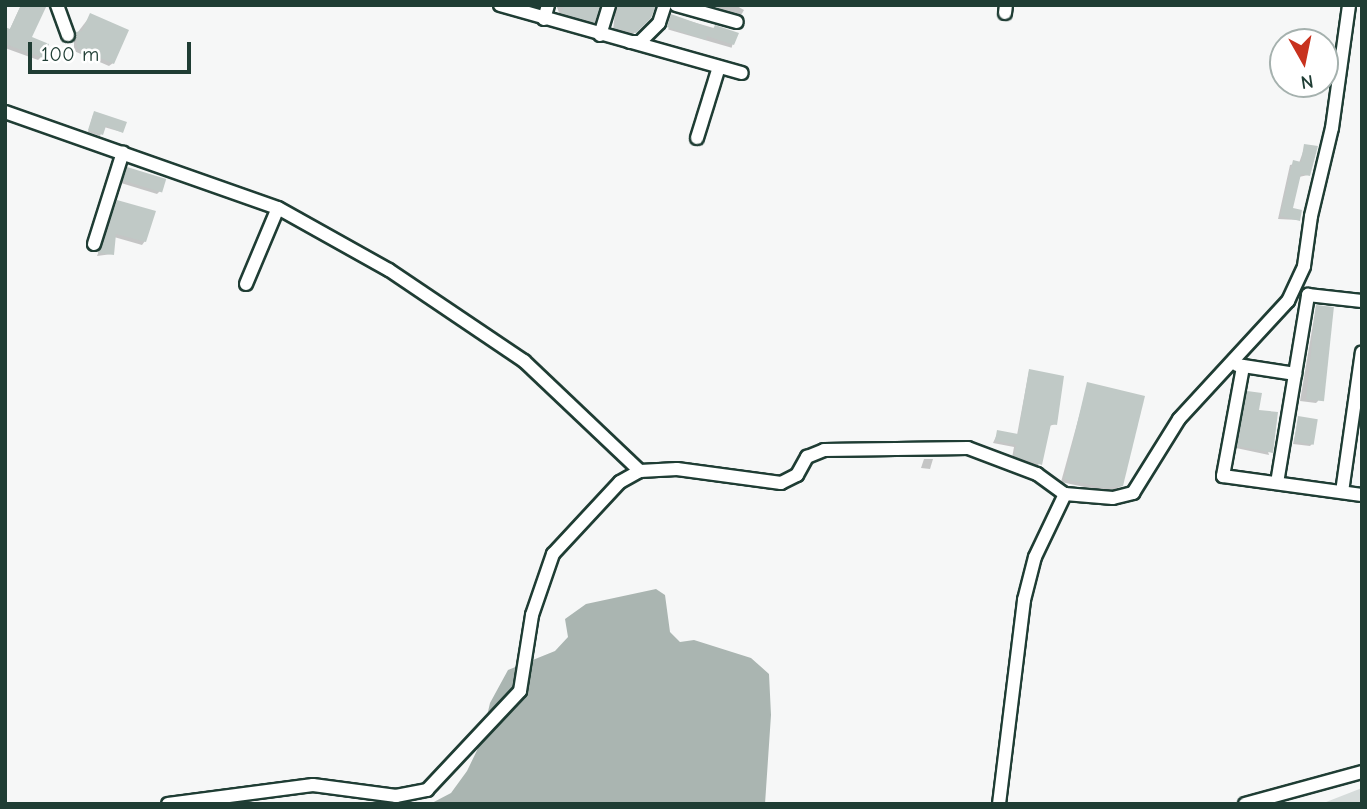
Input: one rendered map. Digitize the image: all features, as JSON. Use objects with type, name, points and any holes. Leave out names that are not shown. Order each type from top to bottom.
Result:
[{"type":"street","points":[[57,5],[68,35]]},
{"type":"street","points":[[500,5],[623,42],[742,73]]},
{"type":"street","points":[[544,19],[548,5]]},
{"type":"street","points":[[600,35],[609,5]]},
{"type":"street","points":[[623,42],[640,43],[659,23],[665,5]]},
{"type":"street","points":[[676,5],[737,22]]},
{"type":"street","points":[[168,804],[313,785],[396,796],[427,790],[520,691],[532,615],[553,554],[620,482],[640,471],[670,468],[780,483],[797,475],[807,457],[824,450],[968,448],[1037,474],[1065,494],[1113,498],[1133,493],[1179,419],[1237,365],[1288,301],[1304,266],[1311,216],[1332,128],[1349,5]]},
{"type":"street","points":[[697,138],[719,67]]},
{"type":"street","points":[[5,112],[278,208],[389,270],[489,334],[564,394],[640,471]]},
{"type":"street","points":[[94,244],[123,152]]},
{"type":"street","points":[[246,284],[278,208]]},
{"type":"street","points":[[1277,483],[1308,295],[1362,301]]},
{"type":"street","points":[[1342,492],[1362,352]]},
{"type":"street","points":[[1237,365],[1295,374]]},
{"type":"street","points":[[1237,365],[1223,476],[1362,495]]},
{"type":"street","points":[[999,804],[1024,600],[1035,557],[1065,494]]},
{"type":"street","points":[[1245,804],[1362,772]]},
{"type":"shaded area","points":[[656,589],[665,595],[670,632],[680,642],[694,640],[751,658],[769,674],[771,715],[765,804],[430,804],[451,793],[467,771],[481,742],[490,703],[508,670],[555,651],[568,637],[565,619],[586,604]]},
{"type":"shaded area","points":[[1362,788],[1362,804],[1321,804]]},
{"type":"building","points":[[21,5],[47,5],[32,37],[49,44],[43,58],[5,44],[5,27],[10,29]]},
{"type":"building","points":[[564,5],[600,5],[595,23],[561,13]]},
{"type":"building","points":[[618,5],[637,8],[656,5],[651,18],[636,33],[614,28]]},
{"type":"building","points":[[90,13],[129,30],[114,64],[77,48],[76,32],[82,31]]},
{"type":"building","points":[[671,14],[713,29],[715,25],[739,33],[734,45],[707,36],[706,40],[667,27]]},
{"type":"building","points":[[94,111],[127,122],[123,133],[106,126],[103,135],[88,130]]},
{"type":"building","points":[[1304,144],[1318,146],[1310,176],[1301,174],[1293,208],[1302,210],[1300,221],[1280,216],[1293,160],[1301,162]]},
{"type":"building","points":[[127,167],[166,179],[162,192],[123,180]]},
{"type":"building","points":[[117,200],[156,211],[146,242],[116,234],[114,255],[98,253]]},
{"type":"building","points":[[1316,305],[1334,307],[1324,401],[1306,399]]},
{"type":"building","points":[[1029,369],[1064,376],[1057,425],[1051,424],[1042,465],[1014,456],[1016,445],[995,441],[997,430],[1018,434]]},
{"type":"building","points":[[1087,382],[1145,396],[1123,486],[1104,488],[1064,479]]},
{"type":"building","points":[[1247,391],[1262,393],[1259,410],[1278,412],[1273,453],[1237,446]]},
{"type":"building","points":[[1298,416],[1318,419],[1314,445],[1294,442]]}]
